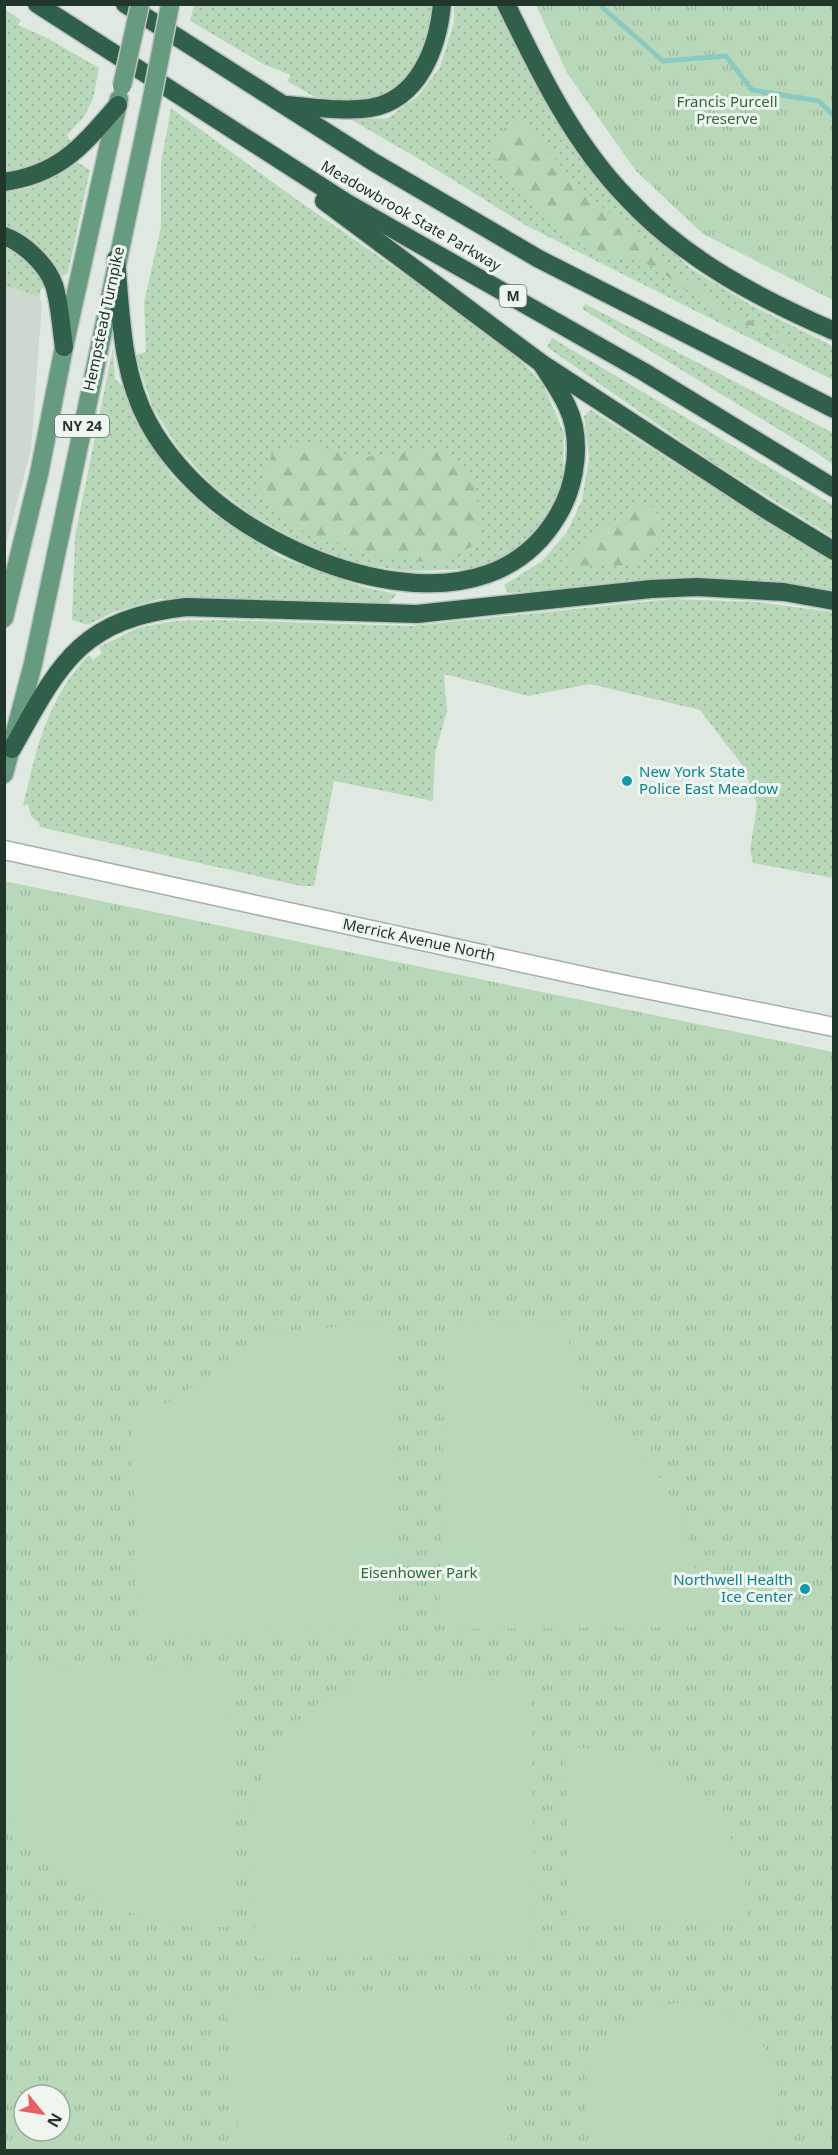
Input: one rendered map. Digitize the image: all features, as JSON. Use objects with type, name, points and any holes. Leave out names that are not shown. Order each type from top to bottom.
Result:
[{"type":"highway","name":"Meadowbrook State Parkway","points":[[37,4],[348,203],[607,350],[834,488]]},
{"type":"highway","name":"Meadowbrook State Parkway","points":[[125,4],[375,163],[539,259],[834,409]]},
{"type":"highway","points":[[281,104],[348,110],[372,108],[404,92],[427,63],[440,29],[442,4]]},
{"type":"highway","points":[[506,4],[531,55],[566,116],[594,158],[626,198],[660,230],[698,260],[756,295],[834,331]]},
{"type":"highway","points":[[192,104],[542,363],[765,509],[834,551]]},
{"type":"highway","points":[[4,182],[21,180],[44,171],[78,150],[118,105]]},
{"type":"highway","points":[[4,236],[24,246],[36,257],[54,284],[64,347]]},
{"type":"highway","points":[[116,259],[124,349],[132,383],[148,422],[174,461],[215,501],[251,527],[315,560],[362,574],[416,583],[463,581],[500,570],[538,544],[551,528],[565,504],[571,488],[575,460],[575,434],[568,407],[542,363]]},
{"type":"highway","points":[[12,749],[47,685],[76,650],[87,640],[120,621],[162,609],[186,607],[417,614],[651,589],[697,587],[784,592],[834,601]]},
{"type":"main road","name":"NY 24","points":[[4,618],[37,484],[64,347],[140,4]]},
{"type":"main road","name":"Hempstead Turnpike","points":[[4,774],[33,664],[170,5]]},
{"type":"main road","name":"Merrick Avenue North","points":[[4,850],[606,981],[834,1027]]},
{"type":"shaded area","points":[[5,286],[39,297],[42,303],[31,450],[5,548]]},
{"type":"green space","points":[[194,5],[434,5],[433,28],[419,63],[392,92],[356,105],[315,97],[287,81],[291,75],[265,65],[190,21]]},
{"type":"green space","points":[[454,5],[498,5],[580,153],[633,216],[690,268],[751,305],[833,346],[833,380],[527,226],[352,120],[388,118],[418,96],[440,67],[454,22]]},
{"type":"green space","name":"Francis Purcell Preserve","points":[[536,5],[833,5],[833,300],[703,234],[636,171],[567,73]]},
{"type":"green space","points":[[4,9],[21,20],[18,25],[47,38],[99,68],[93,99],[84,117],[67,135],[72,144],[45,164],[4,176]]},
{"type":"green space","points":[[171,108],[293,197],[505,344],[543,384],[564,433],[563,479],[548,518],[523,546],[478,569],[406,571],[358,564],[306,545],[253,516],[211,484],[179,449],[153,408],[135,355],[146,352],[144,303],[161,227],[161,163]]},
{"type":"green space","points":[[521,120],[575,182],[647,247],[721,307],[784,336],[790,346],[721,315],[657,269],[634,257],[602,257],[565,234],[496,162],[492,149],[498,132]]},
{"type":"green space","points":[[77,162],[90,170],[68,273],[63,276],[35,245],[5,227],[4,192],[42,183]]},
{"type":"green space","points":[[4,246],[34,267],[45,286],[41,289],[39,297],[5,286]]},
{"type":"green space","points":[[585,304],[833,433],[833,465],[582,309]]},
{"type":"green space","points":[[552,338],[833,505],[833,537],[710,461],[547,347]]},
{"type":"green space","points":[[113,348],[115,379],[125,388],[143,433],[172,476],[212,513],[280,557],[363,587],[397,594],[387,605],[159,599],[114,612],[88,625],[72,620],[75,536]]},
{"type":"green space","points":[[591,410],[833,563],[833,592],[771,581],[710,578],[508,593],[504,585],[542,561],[567,532],[582,500],[589,458],[584,416]]},
{"type":"green space","points":[[308,442],[354,458],[445,449],[475,477],[480,542],[440,564],[372,555],[303,531],[259,493],[272,453]]},
{"type":"green space","points":[[640,504],[656,508],[659,532],[656,547],[645,559],[622,567],[596,563],[580,570],[567,567],[582,542]]},
{"type":"green space","points":[[672,599],[757,602],[833,612],[833,878],[753,863],[750,850],[757,805],[743,766],[700,710],[590,684],[528,696],[444,674],[447,711],[435,753],[433,801],[334,781],[314,886],[301,886],[39,827],[40,824],[31,816],[28,804],[23,806],[39,744],[63,688],[89,655],[93,660],[102,653],[99,647],[138,628],[175,621],[220,620],[411,626]]},
{"type":"green space","name":"Eisenhower Park","points":[[4,881],[833,1052],[833,2150],[5,2150]]},
{"type":"green space","points":[[397,1323],[399,1619],[387,1631],[137,1633],[132,1424],[254,1349],[261,1332]]},
{"type":"green space","points":[[568,1324],[570,1362],[584,1397],[649,1461],[679,1509],[693,1553],[700,1597],[700,1627],[450,1629],[439,1618],[446,1325]]},
{"type":"green space","points":[[220,1666],[231,1677],[234,1927],[175,1925],[153,1920],[112,1905],[75,1885],[41,1858],[9,1819],[5,1811],[5,1669]]},
{"type":"green space","points":[[419,1677],[531,1678],[535,1943],[522,1955],[256,1958],[253,1817],[262,1775],[283,1734],[322,1699],[362,1682]]},
{"type":"green space","points":[[565,1747],[592,1749],[641,1758],[683,1779],[702,1795],[717,1814],[743,1864],[747,1924],[579,1926],[568,1915]]},
{"type":"green space","points":[[494,1989],[505,2000],[508,2150],[245,2150],[229,2093],[227,1994]]},
{"type":"green space","points":[[675,2003],[703,2005],[730,2015],[748,2028],[762,2044],[772,2063],[777,2084],[778,2105],[774,2128],[766,2150],[599,2150],[591,2135],[585,2101],[586,2084],[598,2050],[607,2036],[626,2021],[646,2011]]},
{"type":"waterway","points":[[602,4],[602,7],[663,61],[726,56],[752,90],[819,101],[834,116]]},
{"type":"place","name":"New York State Police East Meadow","points":[[627,781]]},
{"type":"place","name":"Northwell Health Ice Center","points":[[805,1589]]}]
